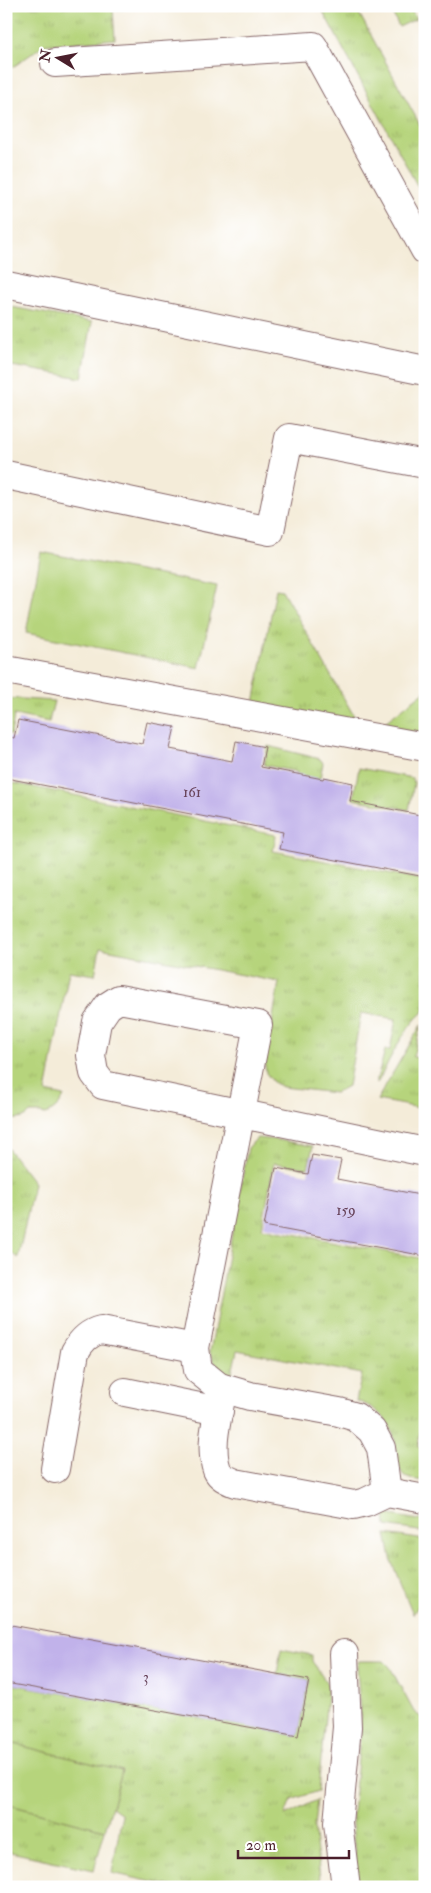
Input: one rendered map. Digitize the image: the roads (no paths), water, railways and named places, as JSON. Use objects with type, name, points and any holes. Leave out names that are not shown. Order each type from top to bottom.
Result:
[{"type":"lane","points":[[55,63],[313,46],[425,250]]},
{"type":"lane","points":[[6,284],[425,371]]},
{"type":"lane","points":[[6,475],[270,531],[289,438],[425,464]]},
{"type":"lane","points":[[6,670],[425,747]]},
{"type":"lane","points":[[425,1152],[241,1114],[103,1086],[94,1073],[91,1055],[97,1022],[108,1006],[119,999],[258,1025],[241,1114],[195,1348],[198,1370],[219,1387],[221,1399],[214,1448],[217,1471],[223,1478],[235,1483],[354,1505],[366,1502],[387,1492],[425,1499]]},
{"type":"lane","points":[[55,1469],[75,1352],[80,1343],[92,1332],[101,1330],[195,1348]]},
{"type":"lane","points":[[125,1392],[221,1399],[250,1396],[339,1412],[356,1417],[372,1431],[381,1448],[387,1492]]},
{"type":"lane","points":[[344,1654],[346,1727],[338,1823],[346,1887]]}]
